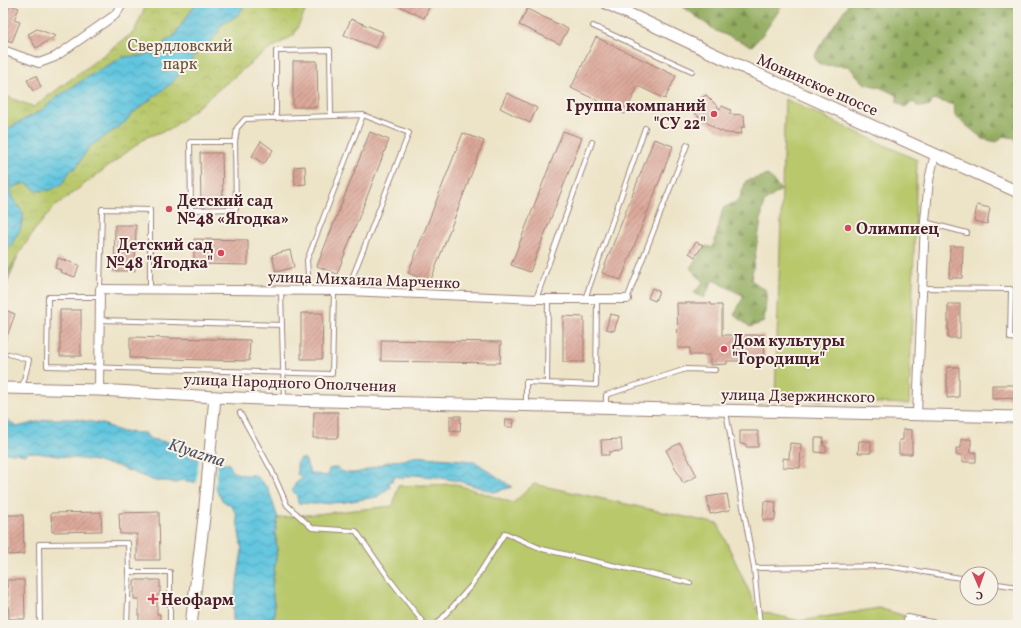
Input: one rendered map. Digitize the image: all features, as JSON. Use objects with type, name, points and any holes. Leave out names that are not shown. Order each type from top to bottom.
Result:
[{"type":"street","points":[[3,50],[39,63],[55,57],[115,15],[123,3]]},
{"type":"street","name":"Монинское шоссе","points":[[606,3],[716,55],[1018,192]]},
{"type":"street","points":[[917,414],[921,288],[925,222],[929,180],[935,154]]},
{"type":"street","name":"улица Михаила Марченко","points":[[100,293],[150,290],[281,290],[346,291],[536,299],[627,299]]},
{"type":"street","points":[[100,293],[100,390]]},
{"type":"street","name":"улица Народного Ополчения","points":[[3,388],[100,390],[284,400],[576,406]]},
{"type":"street","points":[[190,625],[204,516],[215,397]]},
{"type":"street","name":"улица Дзержинского","points":[[576,406],[1018,417]]},
{"type":"street","points":[[909,623],[936,625]]},
{"type":"lane","points":[[593,26],[692,71]]},
{"type":"lane","points":[[276,118],[276,51],[330,50],[331,116]]},
{"type":"lane","points":[[309,291],[307,260],[363,115]]},
{"type":"lane","points":[[235,142],[190,142],[191,210],[236,209],[235,142],[237,128],[244,119],[363,115],[409,133],[346,291]]},
{"type":"lane","points":[[584,299],[645,128]]},
{"type":"lane","points":[[536,299],[592,142]]},
{"type":"lane","points":[[627,299],[687,145]]},
{"type":"lane","points":[[150,290],[150,210],[102,209],[100,293],[48,297],[47,366],[332,374],[334,291]]},
{"type":"lane","points":[[925,222],[967,233]]},
{"type":"lane","points":[[921,288],[1011,289],[1010,338],[1018,339]]},
{"type":"lane","points":[[281,290],[284,400]]},
{"type":"lane","points":[[547,383],[548,299]]},
{"type":"lane","points":[[526,404],[526,382],[596,385],[597,300]]},
{"type":"lane","points":[[100,320],[282,325]]},
{"type":"lane","points":[[9,354],[29,360],[22,388]]},
{"type":"lane","points":[[606,406],[606,395],[686,369],[715,370]]},
{"type":"lane","points":[[726,409],[754,568],[760,625]]},
{"type":"lane","points":[[240,413],[272,471],[287,505],[312,528],[356,531],[388,577],[426,625]]},
{"type":"lane","points":[[436,625],[470,586],[506,533],[542,548],[690,583]]},
{"type":"lane","points":[[40,625],[39,544],[128,543],[129,572],[127,625]]},
{"type":"lane","points":[[754,568],[886,566],[959,578]]},
{"type":"lane","points":[[129,572],[170,572],[170,625]]},
{"type":"lane","points":[[999,584],[1018,587]]},
{"type":"green space","name":"Свердловский парк","points":[[147,3],[309,3],[294,35],[259,56],[172,128],[147,137],[54,207],[34,231],[3,279],[3,95],[34,107],[134,32]]},
{"type":"green space","points":[[678,3],[784,3],[763,34],[752,46],[716,31]]},
{"type":"green space","points":[[849,3],[1018,3],[1018,146],[1015,138],[1003,136],[997,142],[983,139],[955,116],[954,105],[933,99],[930,106],[919,107],[913,102],[905,107],[897,102],[897,95],[879,87],[865,84],[848,66],[820,65],[814,57]]},
{"type":"green space","name":"Олимпиец","points":[[785,99],[917,160],[909,404],[775,399]]},
{"type":"green space","points":[[768,175],[781,190],[764,202],[751,280],[767,291],[764,322],[750,327],[734,315],[744,296],[713,280],[704,298],[694,293],[703,282],[690,268],[706,246],[713,248],[723,208],[739,200],[746,181]]},
{"type":"green space","points":[[18,255],[3,295],[3,279]]},
{"type":"green space","points":[[455,484],[513,503],[534,484],[718,524],[758,611],[800,621],[879,608],[934,625],[270,625],[275,613],[272,588],[277,549],[275,533],[278,518],[393,506],[398,486]]},
{"type":"water","points":[[196,3],[246,3],[238,15],[221,25],[217,34],[198,52],[172,83],[133,113],[124,123],[88,148],[77,167],[70,171],[65,180],[59,186],[51,190],[37,191],[29,185],[23,184],[11,190],[13,199],[24,214],[20,230],[3,258],[3,185],[7,187],[11,180],[3,173],[3,131],[42,110],[58,96],[97,71],[123,57],[146,55],[174,36]]},
{"type":"water","points":[[3,417],[17,427],[49,419],[75,419],[103,424],[122,432],[145,433],[150,439],[172,443],[192,458],[229,464],[233,472],[243,475],[255,475],[268,488],[278,518],[275,533],[277,549],[272,588],[275,613],[270,625],[233,625],[233,606],[242,551],[236,513],[231,506],[222,500],[215,487],[210,484],[180,480],[176,483],[168,481],[155,481],[114,465],[96,461],[29,452],[24,455],[17,453],[3,453]]},
{"type":"water","points":[[413,456],[474,461],[512,487],[494,492],[459,481],[414,475],[402,479],[400,477],[393,478],[392,481],[389,482],[390,487],[377,497],[345,502],[314,504],[298,503],[297,496],[292,490],[296,483],[303,478],[297,474],[297,464],[300,459],[305,459],[310,473],[326,476],[329,469],[338,467],[340,471],[347,473],[360,472],[392,461],[405,460]]},
{"type":"pier","points":[[199,457],[218,460],[215,490],[209,486],[196,484]]},
{"type":"building","points":[[393,3],[431,3],[424,18]]},
{"type":"building","points":[[10,5],[19,8],[14,20],[20,22],[12,42],[5,39],[6,36],[3,35],[3,15],[5,16]]},
{"type":"building","points":[[527,9],[568,29],[560,44],[519,25]]},
{"type":"building","points":[[351,19],[383,32],[376,48],[344,35]]},
{"type":"building","points":[[37,29],[56,36],[36,48],[28,34]]},
{"type":"building","points":[[596,37],[676,76],[665,99],[638,86],[625,114],[571,88]]},
{"type":"building","points":[[293,61],[317,61],[318,107],[293,107]]},
{"type":"building","points":[[36,76],[41,87],[33,91],[27,80]]},
{"type":"building","points":[[507,93],[537,108],[530,123],[500,108]]},
{"type":"building","name":"Группа компаний \"СУ 22\"","points":[[706,95],[720,109],[722,106],[731,110],[729,114],[744,115],[745,127],[741,127],[742,134],[726,133],[716,129],[695,113],[700,109],[695,102]]},
{"type":"building","points":[[563,131],[582,138],[530,272],[511,265]]},
{"type":"building","points":[[370,132],[389,140],[337,274],[317,266]]},
{"type":"building","points":[[463,133],[484,141],[430,282],[408,273]]},
{"type":"building","points":[[654,139],[673,146],[621,280],[602,273]]},
{"type":"building","points":[[261,141],[273,150],[264,164],[252,156]]},
{"type":"building","points":[[200,153],[222,153],[223,202],[201,203]]},
{"type":"building","points":[[305,166],[306,184],[295,185],[294,167]]},
{"type":"building","points":[[977,205],[990,208],[987,224],[974,221]]},
{"type":"building","points":[[115,225],[136,225],[135,271],[114,271]]},
{"type":"building","points":[[194,239],[248,240],[248,265],[194,264]]},
{"type":"building","points":[[696,242],[703,245],[695,257],[689,253]]},
{"type":"building","points":[[950,246],[963,246],[962,278],[949,278]]},
{"type":"building","points":[[290,250],[294,267],[276,272],[272,255]]},
{"type":"building","points":[[58,258],[79,265],[75,277],[60,272],[61,270],[55,268]]},
{"type":"building","points":[[652,288],[659,291],[655,301],[648,298]]},
{"type":"building","points":[[677,303],[711,303],[711,305],[722,305],[722,335],[764,335],[765,361],[727,361],[727,364],[710,365],[710,355],[690,355],[690,348],[678,348]]},
{"type":"building","points":[[948,304],[960,304],[960,338],[948,338]]},
{"type":"building","points":[[3,309],[15,314],[4,345],[3,345]]},
{"type":"building","points":[[60,310],[81,310],[81,356],[60,356]]},
{"type":"building","points":[[301,313],[323,313],[322,359],[301,359]]},
{"type":"building","points":[[610,314],[619,316],[614,331],[606,329]]},
{"type":"building","points":[[563,316],[584,317],[584,362],[563,362]]},
{"type":"building","points":[[130,337],[250,340],[249,361],[130,358]]},
{"type":"building","points":[[381,340],[501,342],[500,363],[381,361]]},
{"type":"building","points":[[947,367],[959,367],[959,397],[947,398]]},
{"type":"building","points":[[992,385],[1018,385],[1018,398],[992,399]]},
{"type":"building","points":[[314,412],[338,412],[338,438],[313,438]]},
{"type":"building","points":[[450,416],[461,416],[460,432],[450,431]]},
{"type":"building","points":[[506,419],[514,420],[513,427],[505,427]]},
{"type":"building","points":[[903,429],[912,430],[912,454],[899,454],[899,440],[903,440]]},
{"type":"building","points":[[740,431],[758,431],[758,447],[746,447],[746,444],[740,444]]},
{"type":"building","points":[[815,438],[824,438],[823,446],[826,446],[826,453],[815,452]]},
{"type":"building","points":[[621,439],[622,451],[609,452],[609,455],[602,455],[601,440]]},
{"type":"building","points":[[961,439],[971,439],[971,453],[976,452],[976,462],[962,462],[962,455],[956,455],[956,448],[961,448]]},
{"type":"building","points":[[859,441],[871,441],[871,453],[858,453]]},
{"type":"building","points":[[680,443],[697,476],[683,483],[666,450]]},
{"type":"building","points":[[790,443],[801,444],[800,468],[783,467],[783,458],[789,459]]},
{"type":"building","points":[[727,494],[730,510],[710,514],[707,497]]},
{"type":"building","points":[[764,501],[776,502],[775,520],[763,520]]},
{"type":"building","points":[[101,512],[102,531],[52,532],[51,513]]},
{"type":"building","points":[[159,512],[160,560],[137,560],[137,534],[120,534],[119,513]]},
{"type":"building","points":[[6,515],[23,515],[24,554],[8,555]]},
{"type":"building","points":[[7,580],[24,580],[25,619],[9,619]]},
{"type":"building","points":[[134,580],[160,580],[160,595],[157,595],[157,614],[160,614],[160,625],[139,625],[139,599],[134,599]]},
{"type":"place","name":"Группа компаний \"СУ 22\"","points":[[714,114]]},
{"type":"place","name":"Детский сад №48 «Ягодка»","points":[[169,209]]},
{"type":"place","name":"Олимпиец","points":[[848,228]]},
{"type":"place","name":"Детский сад №48 \"Ягодка\"","points":[[221,253]]},
{"type":"place","name":"Дом культуры \"Городищи\"","points":[[724,349]]},
{"type":"place","name":"Неофарм","points":[[153,599]]},
{"type":"water label","name":"Klyazma","points":[[197,452]]}]
